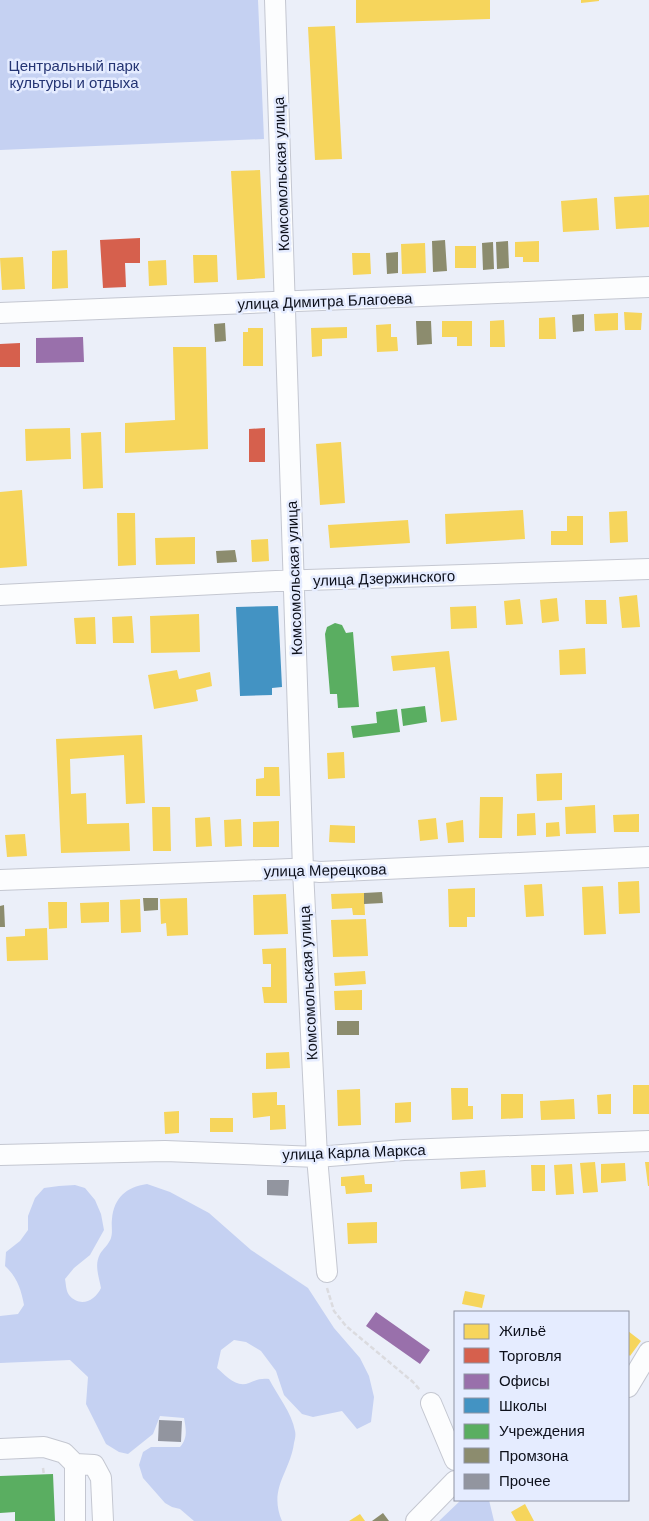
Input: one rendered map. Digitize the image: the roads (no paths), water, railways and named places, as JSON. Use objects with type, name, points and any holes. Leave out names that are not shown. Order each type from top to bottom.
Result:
[{"type":"street","name":"Комсомольская улица","points":[[275,0],[302,870],[317,1157],[327,1272]]},
{"type":"street","name":"улица Димитра Благоева","points":[[0,313],[649,287]]},
{"type":"street","name":"улица Дзержинского","points":[[0,595],[294,581],[649,569]]},
{"type":"street","name":"улица Мерецкова","points":[[0,880],[292,869],[320,872],[649,857]]},
{"type":"street","name":"улица Карла Маркса","points":[[0,1156],[165,1151],[317,1157],[404,1150],[649,1141]]},
{"type":"street","points":[[629,1384],[649,1352]]},
{"type":"street","points":[[431,1403],[454,1458]]},
{"type":"street","points":[[0,1449],[44,1447],[64,1453],[67,1494]]},
{"type":"street","points":[[67,1494],[94,1465],[101,1478],[103,1521]]},
{"type":"street","points":[[416,1521],[454,1482]]},
{"type":"park label","name":"Центральный парк культуры и отдыха","points":[[74,74]]}]
